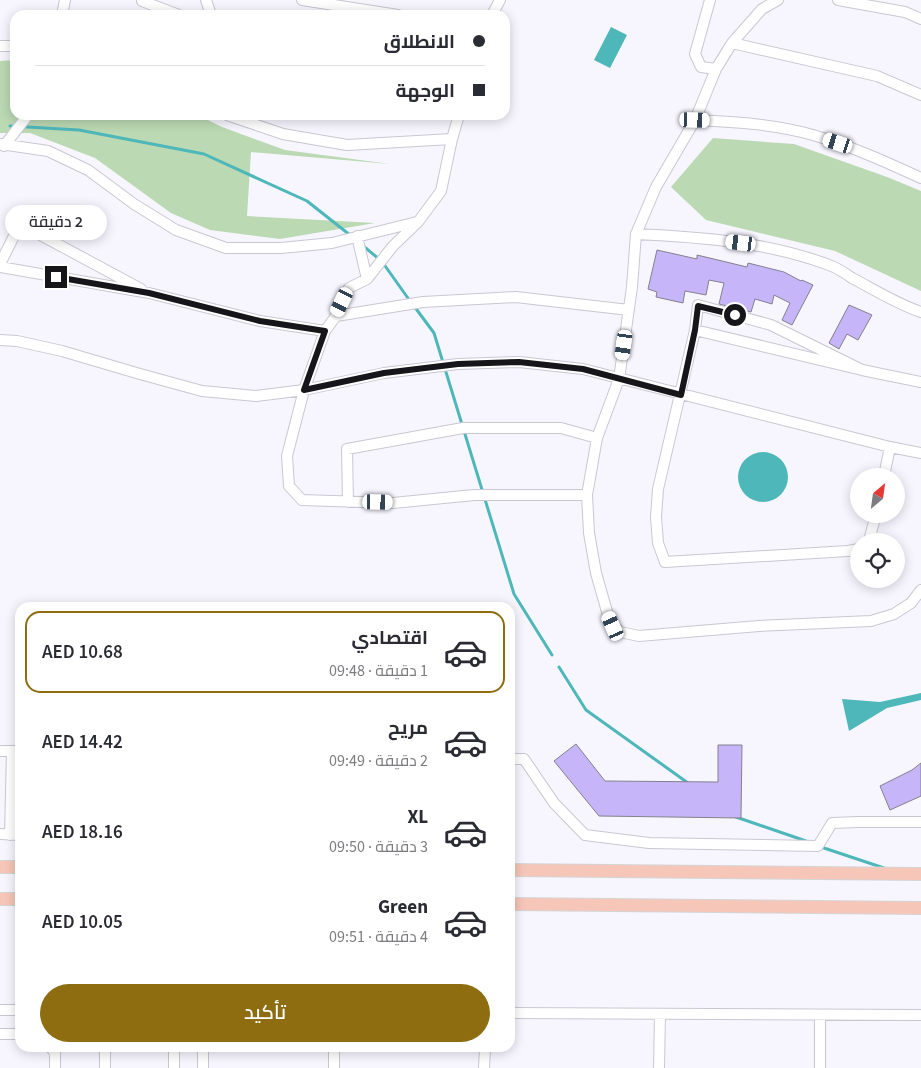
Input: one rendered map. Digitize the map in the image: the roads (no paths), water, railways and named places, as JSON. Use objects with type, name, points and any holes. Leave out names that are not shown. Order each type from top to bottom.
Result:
[{"type":"main road","points":[[0,867],[15,867]]},
{"type":"main road","points":[[515,870],[921,874]]},
{"type":"main road","points":[[0,899],[15,899]]},
{"type":"main road","points":[[515,904],[921,908]]},
{"type":"street","points":[[145,0],[142,1],[166,10]]},
{"type":"street","points":[[302,0],[357,4],[379,10]]},
{"type":"street","points":[[710,0],[695,54],[701,67],[716,69]]},
{"type":"street","points":[[778,0],[762,9],[732,43],[716,69],[695,120],[656,188],[636,234],[620,379],[597,438],[587,495],[589,533],[596,573],[613,626],[620,632],[639,636],[759,626],[871,621],[894,614],[911,603],[921,590]]},
{"type":"street","points":[[838,0],[905,12],[921,19]]},
{"type":"street","points":[[732,43],[877,76],[921,96]]},
{"type":"street","points":[[2,146],[24,120]]},
{"type":"street","points":[[241,120],[282,134],[347,145],[452,139]]},
{"type":"street","points":[[458,120],[442,191],[418,222],[393,246],[367,278],[349,288],[336,316],[325,331],[304,390],[287,456],[289,486],[302,500],[348,502],[393,503],[474,495],[587,495]]},
{"type":"street","points":[[695,120],[747,123],[812,135],[851,147],[921,178]]},
{"type":"street","points":[[2,146],[48,151],[88,170],[134,204],[176,230],[226,248],[280,248],[332,242],[418,222]]},
{"type":"street","points":[[149,293],[20,224],[0,265],[149,293],[260,321],[325,331]]},
{"type":"street","points":[[636,234],[683,236],[741,243],[791,252],[831,266],[903,306],[921,312]]},
{"type":"street","points":[[357,236],[367,278]]},
{"type":"street","points":[[336,316],[423,302],[516,297],[629,310]]},
{"type":"street","points":[[850,552],[665,562],[658,543],[657,498],[695,330],[698,306],[771,325],[862,370]]},
{"type":"street","points":[[695,330],[862,370],[921,382]]},
{"type":"street","points":[[0,340],[62,350],[202,391],[256,396],[304,390],[384,373],[458,364],[519,362],[583,369],[890,447],[921,453]]},
{"type":"street","points":[[348,502],[347,449],[463,428],[561,428],[597,438]]},
{"type":"street","points":[[886,468],[890,447]]},
{"type":"street","points":[[0,751],[15,751]]},
{"type":"street","points":[[515,759],[524,759],[554,803],[585,835],[649,843],[818,846],[832,823],[921,822]]},
{"type":"street","points":[[10,835],[15,765]]},
{"type":"street","points":[[0,1010],[15,1010]]},
{"type":"street","points":[[515,1013],[921,1016]]},
{"type":"street","points":[[659,1068],[660,1014]]},
{"type":"street","points":[[820,1015],[820,1068]]},
{"type":"street","points":[[0,1034],[15,1034]]},
{"type":"street","points":[[54,1052],[55,1068]]},
{"type":"street","points":[[105,1052],[105,1068]]},
{"type":"street","points":[[174,1052],[174,1068]]},
{"type":"street","points":[[203,1052],[203,1068]]},
{"type":"street","points":[[334,1052],[334,1068]]},
{"type":"street","points":[[484,1068],[485,1052]]},
{"type":"water","points":[[611,27],[627,35],[610,68],[594,60]]},
{"type":"water","points":[[763,452],[772,454],[783,463],[788,477],[786,486],[777,497],[763,502],[754,500],[743,491],[738,477],[740,468],[749,457]]},
{"type":"water","points":[[921,693],[921,700],[887,708],[849,731],[842,699],[880,702]]},
{"type":"waterway","points":[[10,126],[79,130],[204,154],[307,201],[350,235]]},
{"type":"waterway","points":[[362,245],[379,259]]},
{"type":"waterway","points":[[383,263],[410,301]]},
{"type":"waterway","points":[[414,306],[434,333],[514,594],[552,655]]},
{"type":"waterway","points":[[559,667],[586,710],[688,783]]},
{"type":"waterway","points":[[736,817],[806,841]]},
{"type":"waterway","points":[[821,847],[884,868]]}]
